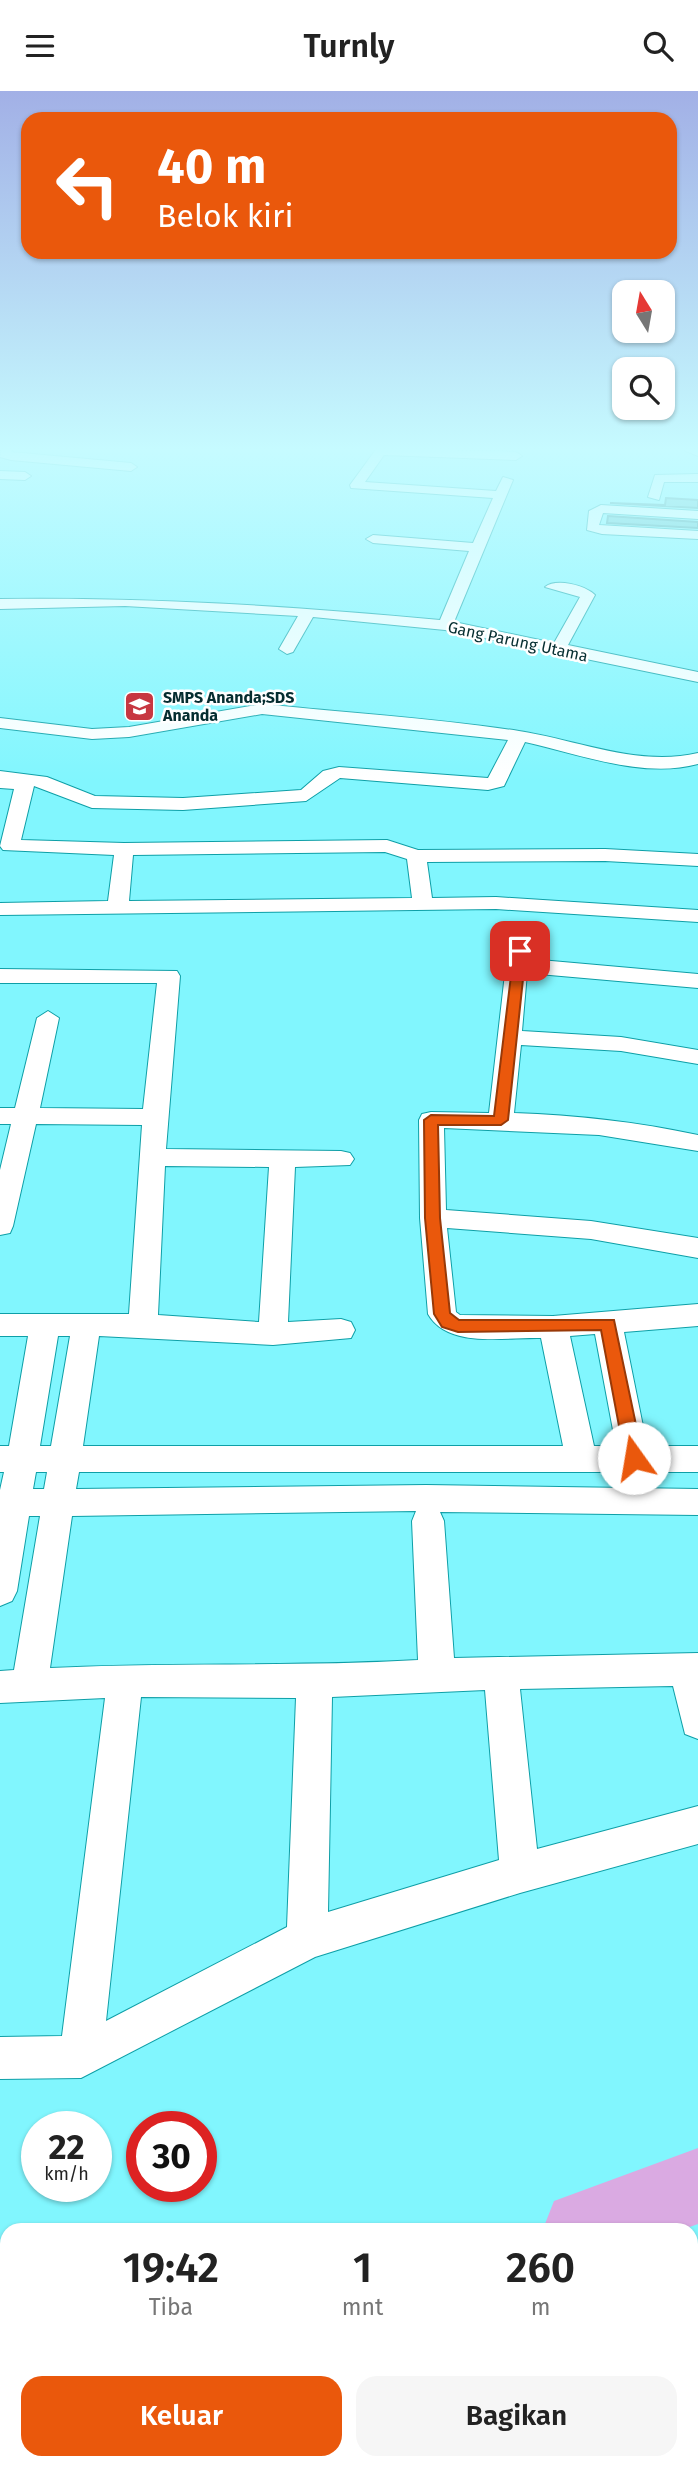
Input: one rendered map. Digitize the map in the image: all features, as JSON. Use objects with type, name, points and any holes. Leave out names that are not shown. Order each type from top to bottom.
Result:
[{"type":"street","points":[[445,625],[474,559]]},
{"type":"street","points":[[552,587],[580,591],[588,595],[558,649]]},
{"type":"street","name":"Gang Parung Utama","points":[[0,604],[125,602],[308,612],[445,625],[698,677]]},
{"type":"street","points":[[380,619],[391,604]]},
{"type":"street","points":[[287,649],[308,612]]},
{"type":"street","points":[[0,723],[92,734],[129,732],[262,709],[519,736],[646,763],[680,763],[698,758]]},
{"type":"street","points":[[0,777],[40,781],[87,801],[170,804],[306,795],[329,775],[339,772],[488,784],[497,782],[519,736]]},
{"type":"street","points":[[0,783],[25,783],[10,846],[124,849],[387,846],[416,856],[605,855],[698,860]]},
{"type":"street","points":[[118,909],[124,849]]},
{"type":"street","points":[[416,856],[423,905]]},
{"type":"street","points":[[0,909],[549,905],[698,916]]},
{"type":"street","points":[[501,1120],[517,965],[523,937]]},
{"type":"street","points":[[517,965],[698,981]]},
{"type":"street","points":[[0,976],[169,976],[155,1117],[143,1325]]},
{"type":"street","points":[[0,1226],[48,1019]]},
{"type":"street","points":[[509,1037],[621,1044],[698,1057]]},
{"type":"street","points":[[0,1116],[155,1117]]},
{"type":"street","points":[[698,1143],[629,1129],[501,1120],[431,1120],[433,1218],[443,1319],[458,1326],[553,1327],[698,1315]]},
{"type":"street","points":[[153,1157],[341,1159]]},
{"type":"street","points":[[273,1334],[282,1160]]},
{"type":"street","points":[[433,1218],[591,1230],[698,1248]]},
{"type":"street","points":[[0,1591],[10,1459],[44,1324]]},
{"type":"street","points":[[86,1324],[58,1503],[15,1686],[125,1681],[314,1682],[437,1675],[693,1669],[698,1722]]},
{"type":"street","points":[[608,1324],[634,1458]]},
{"type":"street","points":[[0,1325],[143,1325],[273,1334],[341,1330]]},
{"type":"street","points":[[553,1327],[580,1460]]},
{"type":"street","points":[[10,1459],[698,1459]]},
{"type":"street","points":[[7,1502],[426,1498],[698,1502]]},
{"type":"street","points":[[428,1521],[437,1675]]},
{"type":"street","points":[[501,1675],[520,1873]]},
{"type":"street","points":[[81,2057],[125,1681]]},
{"type":"street","points":[[307,1939],[314,1682]]},
{"type":"street","points":[[0,2058],[81,2057],[307,1939],[520,1873],[698,1825]]},
{"type":"waterway","points":[[598,2223],[698,2186]]},
{"type":"place","name":"SMPS Ananda;SDS Ananda","points":[[140,706]]},
{"type":"route","points":[[520,951],[501,1120],[431,1120],[434,1160],[433,1218],[443,1319],[458,1326],[553,1327],[608,1324],[634,1458]]}]
